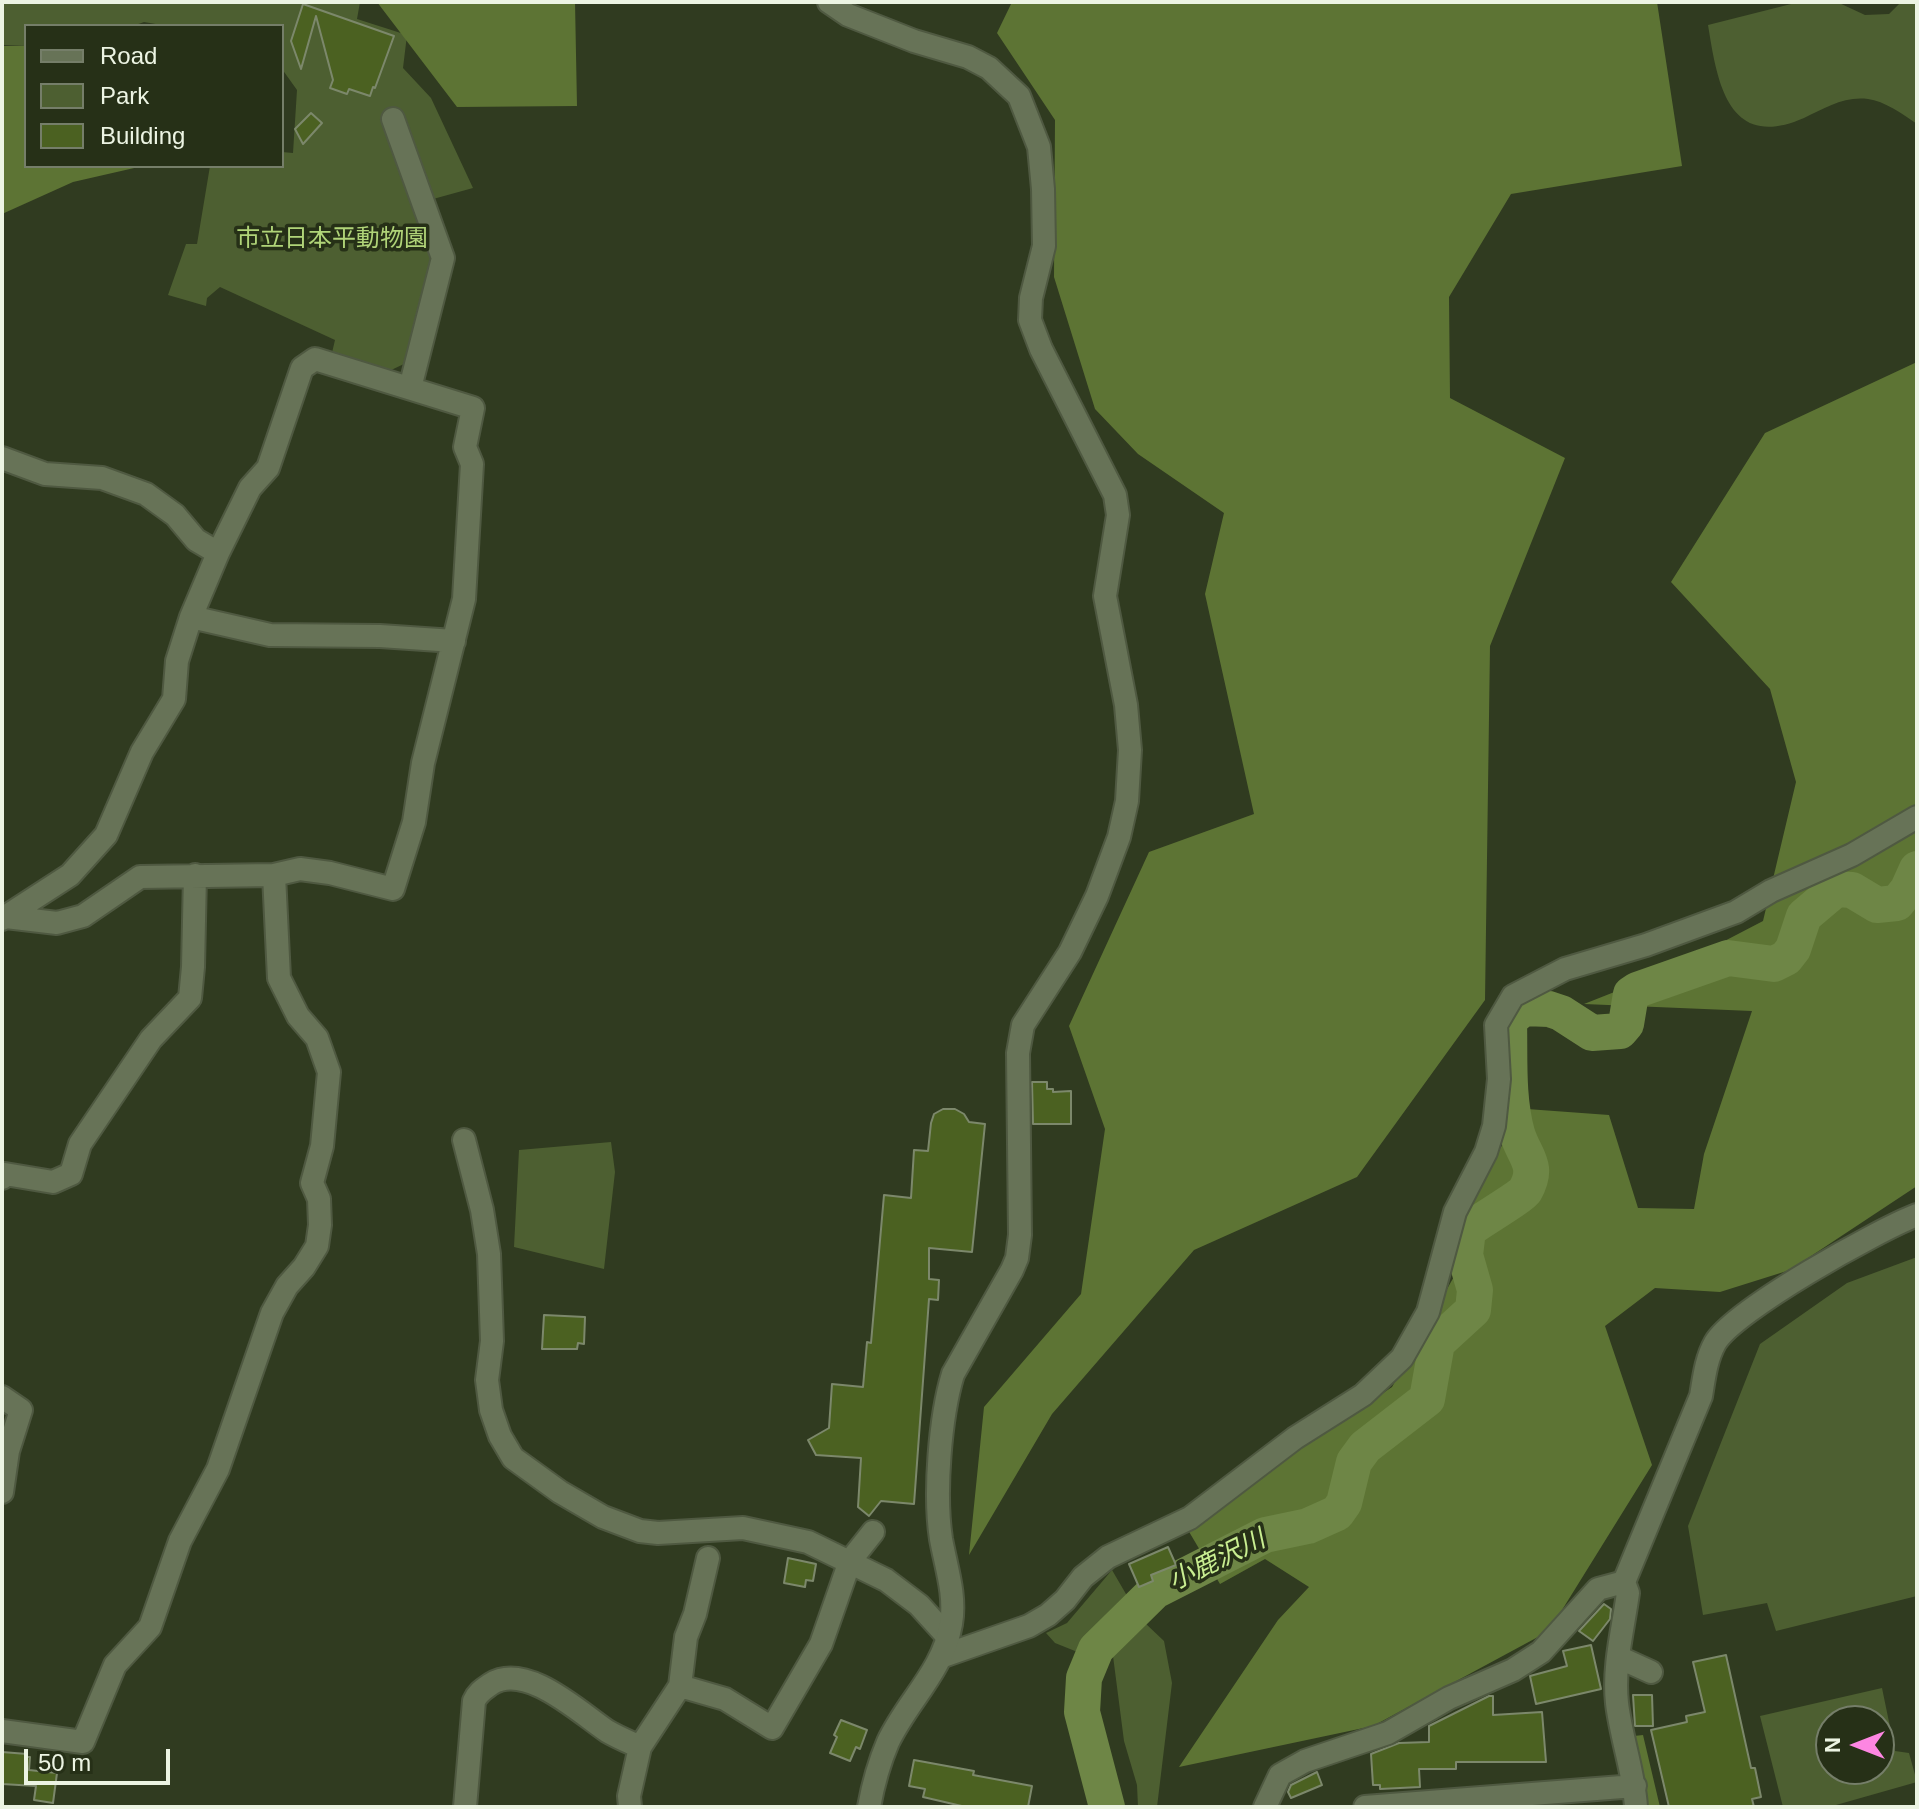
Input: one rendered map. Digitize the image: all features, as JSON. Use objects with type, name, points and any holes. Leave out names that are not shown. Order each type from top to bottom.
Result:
[{"type":"street","points":[[829,2],[848,15],[888,31],[968,57],[989,68],[1019,96],[1039,147],[1043,189],[1044,246],[1031,298],[1030,320],[1041,349],[1115,495],[1118,515],[1105,596],[1126,705],[1130,750],[1127,801],[1119,837],[1097,896],[1070,952],[1023,1025],[1018,1053],[1020,1235],[1017,1258],[953,1374],[947,1394],[939,1492],[939,1521],[952,1605],[946,1647],[889,1740],[869,1807]]},
{"type":"street","points":[[393,119],[443,258],[410,388]]},
{"type":"street","points":[[315,359],[473,408],[465,447],[472,464],[464,599],[423,763],[414,822],[393,889],[300,869],[274,875],[140,877],[83,916],[57,923],[4,918],[70,875],[106,835],[142,752],[174,699],[177,661],[191,617],[250,488],[268,468],[302,368],[315,359]]},
{"type":"street","points":[[2,458],[45,474],[102,478],[146,494],[175,515],[196,540],[218,553]]},
{"type":"street","points":[[191,617],[270,635],[380,636],[454,641]]},
{"type":"street","points":[[946,1647],[1029,1626],[1048,1615],[1083,1577],[1108,1557],[1190,1518],[1295,1438],[1363,1395],[1402,1358],[1428,1312],[1455,1212],[1490,1139],[1499,1079],[1496,1025],[1513,996],[1565,969],[1646,945],[1736,912],[1771,891],[1852,855],[1917,817]]},
{"type":"street","points":[[2,1178],[5,1174],[15,1174],[53,1182],[71,1174],[80,1144],[151,1039],[190,998],[195,875]]},
{"type":"street","points":[[2,1731],[83,1742],[115,1665],[150,1627],[180,1541],[218,1469],[272,1313],[287,1286],[317,1246],[319,1199],[312,1183],[322,1146],[329,1072],[317,1038],[298,1016],[279,978],[274,875]]},
{"type":"street","points":[[464,1140],[482,1210],[489,1254],[492,1341],[487,1380],[491,1410],[500,1436],[513,1458],[560,1492],[603,1517],[640,1531],[658,1533],[743,1528],[808,1542],[886,1580],[919,1605],[946,1647]]},
{"type":"street","points":[[1365,1807],[1635,1797],[1617,1704],[1618,1657],[1628,1593],[1624,1582],[1701,1396],[1705,1370],[1716,1342],[1737,1320],[1820,1267],[1917,1215]]},
{"type":"street","points":[[2,1397],[21,1410],[8,1451],[2,1492]]},
{"type":"street","points":[[680,1686],[725,1699],[772,1728],[821,1644],[850,1561],[873,1532]]},
{"type":"street","points":[[630,1807],[629,1796],[640,1747],[680,1686],[686,1637],[695,1614],[708,1558]]},
{"type":"street","points":[[1265,1807],[1280,1775],[1305,1761],[1388,1733],[1449,1698],[1513,1670],[1541,1652],[1598,1589],[1624,1582]]},
{"type":"street","points":[[1618,1657],[1651,1672]]},
{"type":"street","points":[[465,1807],[474,1701],[477,1693],[497,1681],[512,1677],[553,1692],[609,1732],[640,1747]]},
{"type":"green space","name":"市立日本平動物園","points":[[2,2],[360,2],[357,19],[407,35],[403,68],[431,98],[473,188],[415,204],[430,252],[431,277],[406,363],[387,372],[331,357],[335,340],[220,287],[207,298],[206,306],[168,295],[186,244],[197,244],[210,168],[284,168],[284,152],[293,153],[297,90],[284,72],[284,24],[24,24],[24,46],[2,45]]},
{"type":"green space","points":[[377,2],[575,2],[577,106],[457,107]]},
{"type":"green space","points":[[1012,2],[1657,2],[1682,166],[1511,194],[1449,297],[1450,398],[1565,458],[1490,646],[1485,1000],[1357,1177],[1194,1250],[1052,1414],[969,1555],[984,1407],[1081,1294],[1105,1129],[1069,1026],[1149,852],[1254,814],[1205,594],[1224,513],[1138,454],[1095,409],[1054,277],[1055,120],[997,33]]},
{"type":"green space","points":[[1799,2],[1837,2],[1865,15],[1889,14],[1901,2],[1917,2],[1917,124],[1887,105],[1859,99],[1835,104],[1778,126],[1758,126],[1742,118],[1730,105],[1722,88],[1708,25]]},
{"type":"green space","points":[[2,46],[24,46],[24,168],[134,168],[73,182],[2,214]]},
{"type":"green space","points":[[1917,362],[1917,1186],[1790,1270],[1720,1292],[1655,1288],[1605,1326],[1652,1465],[1549,1631],[1373,1726],[1179,1767],[1278,1620],[1309,1587],[1265,1559],[1220,1584],[1188,1530],[1392,1387],[1456,1273],[1467,1209],[1488,1166],[1527,1109],[1609,1115],[1638,1208],[1694,1209],[1704,1154],[1752,1011],[1584,1004],[1665,972],[1763,921],[1796,782],[1770,689],[1671,582],[1765,433]]},
{"type":"green space","points":[[611,1142],[615,1172],[604,1269],[514,1247],[519,1150]]},
{"type":"green space","points":[[1917,1257],[1917,1596],[1776,1631],[1767,1603],[1703,1615],[1688,1526],[1760,1344],[1847,1283]]},
{"type":"green space","points":[[1112,1570],[1133,1606],[1085,1655],[1055,1643],[1046,1633],[1067,1623]]},
{"type":"green space","points":[[1145,1623],[1164,1641],[1172,1683],[1157,1807],[1138,1807],[1137,1785],[1124,1741],[1113,1656]]},
{"type":"green space","points":[[1882,1688],[1886,1705],[1815,1705],[1815,1785],[1895,1785],[1895,1751],[1909,1753],[1917,1782],[1829,1807],[1783,1807],[1760,1716]]},
{"type":"green space","points":[[1643,1735],[1660,1807],[1645,1807],[1644,1780],[1634,1736]]},
{"type":"building","points":[[303,4],[394,36],[370,96],[349,89],[347,94],[330,88],[333,80],[316,16],[301,69],[291,41]]},
{"type":"building","points":[[311,113],[322,123],[303,144],[295,129]]},
{"type":"building","points":[[1032,1082],[1047,1082],[1047,1089],[1053,1089],[1053,1092],[1071,1091],[1071,1124],[1033,1124]]},
{"type":"building","points":[[943,1109],[955,1109],[964,1114],[969,1122],[985,1124],[972,1252],[929,1248],[929,1279],[939,1280],[938,1300],[929,1299],[914,1504],[881,1501],[869,1516],[858,1507],[861,1458],[816,1455],[808,1440],[829,1428],[832,1384],[863,1387],[867,1342],[871,1343],[884,1195],[911,1198],[914,1150],[928,1151],[934,1114]]},
{"type":"building","points":[[544,1315],[585,1317],[584,1344],[578,1343],[577,1349],[542,1349]]},
{"type":"building","points":[[1168,1547],[1176,1565],[1151,1575],[1153,1581],[1139,1587],[1129,1564]]},
{"type":"building","points":[[788,1558],[816,1564],[813,1581],[806,1580],[805,1587],[784,1583]]},
{"type":"building","points":[[1604,1604],[1611,1609],[1610,1619],[1593,1641],[1579,1631]]},
{"type":"building","points":[[1591,1645],[1601,1689],[1536,1704],[1530,1676],[1567,1666],[1563,1651]]},
{"type":"building","points":[[1726,1655],[1751,1768],[1755,1768],[1761,1797],[1752,1799],[1754,1807],[1669,1807],[1651,1730],[1687,1722],[1686,1716],[1705,1712],[1693,1662]]},
{"type":"building","points":[[1633,1695],[1652,1695],[1653,1726],[1635,1726]]},
{"type":"building","points":[[1493,1696],[1493,1715],[1542,1712],[1546,1762],[1456,1762],[1456,1769],[1419,1769],[1420,1787],[1380,1789],[1380,1785],[1373,1785],[1371,1754],[1399,1743],[1429,1742],[1429,1726]]},
{"type":"building","points":[[841,1720],[867,1730],[860,1749],[856,1747],[850,1761],[830,1753]]},
{"type":"building","points":[[2,1752],[27,1754],[26,1757],[30,1757],[29,1770],[57,1773],[53,1803],[34,1800],[36,1786],[2,1784]]},
{"type":"building","points":[[914,1760],[1032,1786],[1028,1807],[966,1807],[923,1797],[925,1789],[909,1786]]},
{"type":"building","points":[[1317,1772],[1322,1785],[1291,1798],[1288,1792],[1291,1785]]},
{"type":"waterway","name":"小鹿沢川","points":[[1107,1807],[1082,1712],[1084,1678],[1096,1649],[1155,1591],[1265,1535],[1308,1526],[1337,1513],[1344,1503],[1354,1462],[1365,1447],[1427,1399],[1437,1343],[1473,1310],[1475,1290],[1465,1255],[1468,1230],[1522,1194],[1531,1174],[1517,1133],[1512,1105],[1509,1020],[1524,1008],[1549,1009],[1592,1033],[1620,1031],[1626,1024],[1631,994],[1637,990],[1728,958],[1774,964],[1786,958],[1793,949],[1804,916],[1836,889],[1852,890],[1877,905],[1897,903],[1917,869]]}]
